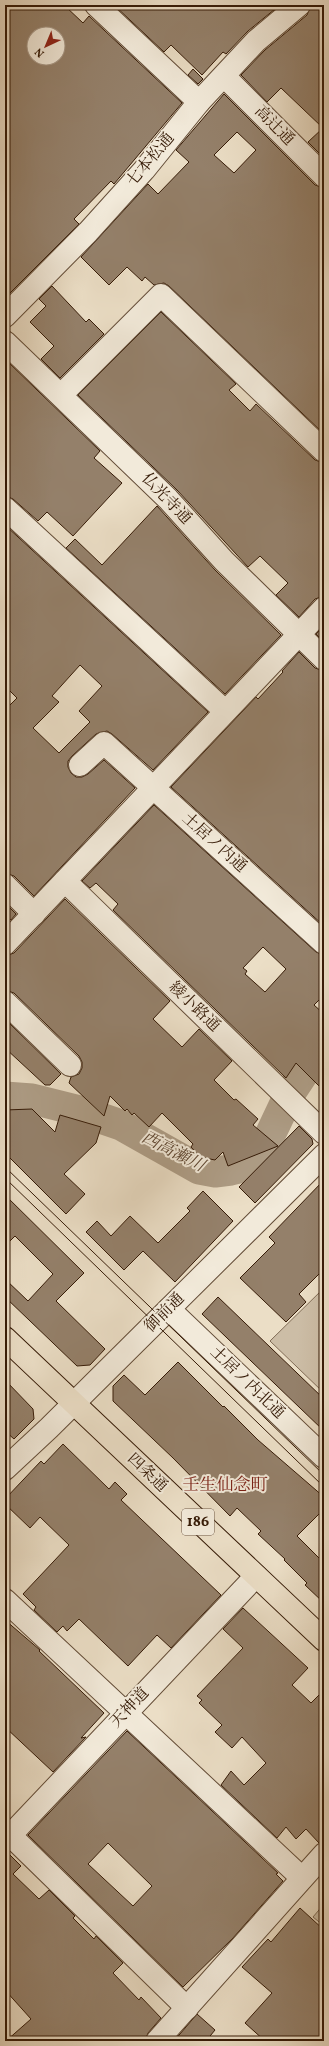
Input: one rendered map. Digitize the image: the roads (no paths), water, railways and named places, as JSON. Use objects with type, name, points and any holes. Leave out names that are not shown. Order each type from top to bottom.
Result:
[{"type":"main road","name":"四条通","points":[[7,1343],[73,1403],[324,1640]]},
{"type":"street","points":[[96,5],[199,102]]},
{"type":"street","name":"七本松通","points":[[5,316],[88,232],[144,170],[199,102],[256,41],[299,5]]},
{"type":"street","name":"高辻通","points":[[224,76],[324,176]]},
{"type":"street","points":[[61,395],[161,295],[324,451]]},
{"type":"street","name":"仏光寺通","points":[[5,342],[168,499],[224,561],[324,659]]},
{"type":"street","points":[[5,508],[225,712]]},
{"type":"street","points":[[5,944],[324,608]]},
{"type":"street","name":"土居ノ内通","points":[[80,765],[104,743],[324,943]]},
{"type":"street","name":"綾小路通","points":[[65,881],[324,1133]]},
{"type":"street","points":[[5,885],[34,914]]},
{"type":"street","points":[[5,1002],[70,1065]]},
{"type":"street","name":"御前通","points":[[5,1469],[50,1428],[73,1403],[324,1154]]},
{"type":"street","name":"土居ノ内北通","points":[[169,1309],[324,1457]]},
{"type":"street","name":"天神道","points":[[7,1836],[256,1576]]},
{"type":"street","points":[[5,1600],[302,1878]]},
{"type":"street","points":[[7,1836],[186,2008]]},
{"type":"street","points":[[157,2041],[324,1854]]},
{"type":"waterway","name":"西高瀬川","points":[[5,1097],[32,1099],[80,1111],[121,1125],[199,1169],[215,1172],[231,1170],[244,1167],[262,1152],[289,1095],[324,1042]]},
{"type":"tram line","points":[[5,1167],[324,1475]]},
{"type":"tram line","points":[[5,1178],[324,1487]]},
{"type":"district","name":"壬生仙念町","points":[[225,1485]]}]
